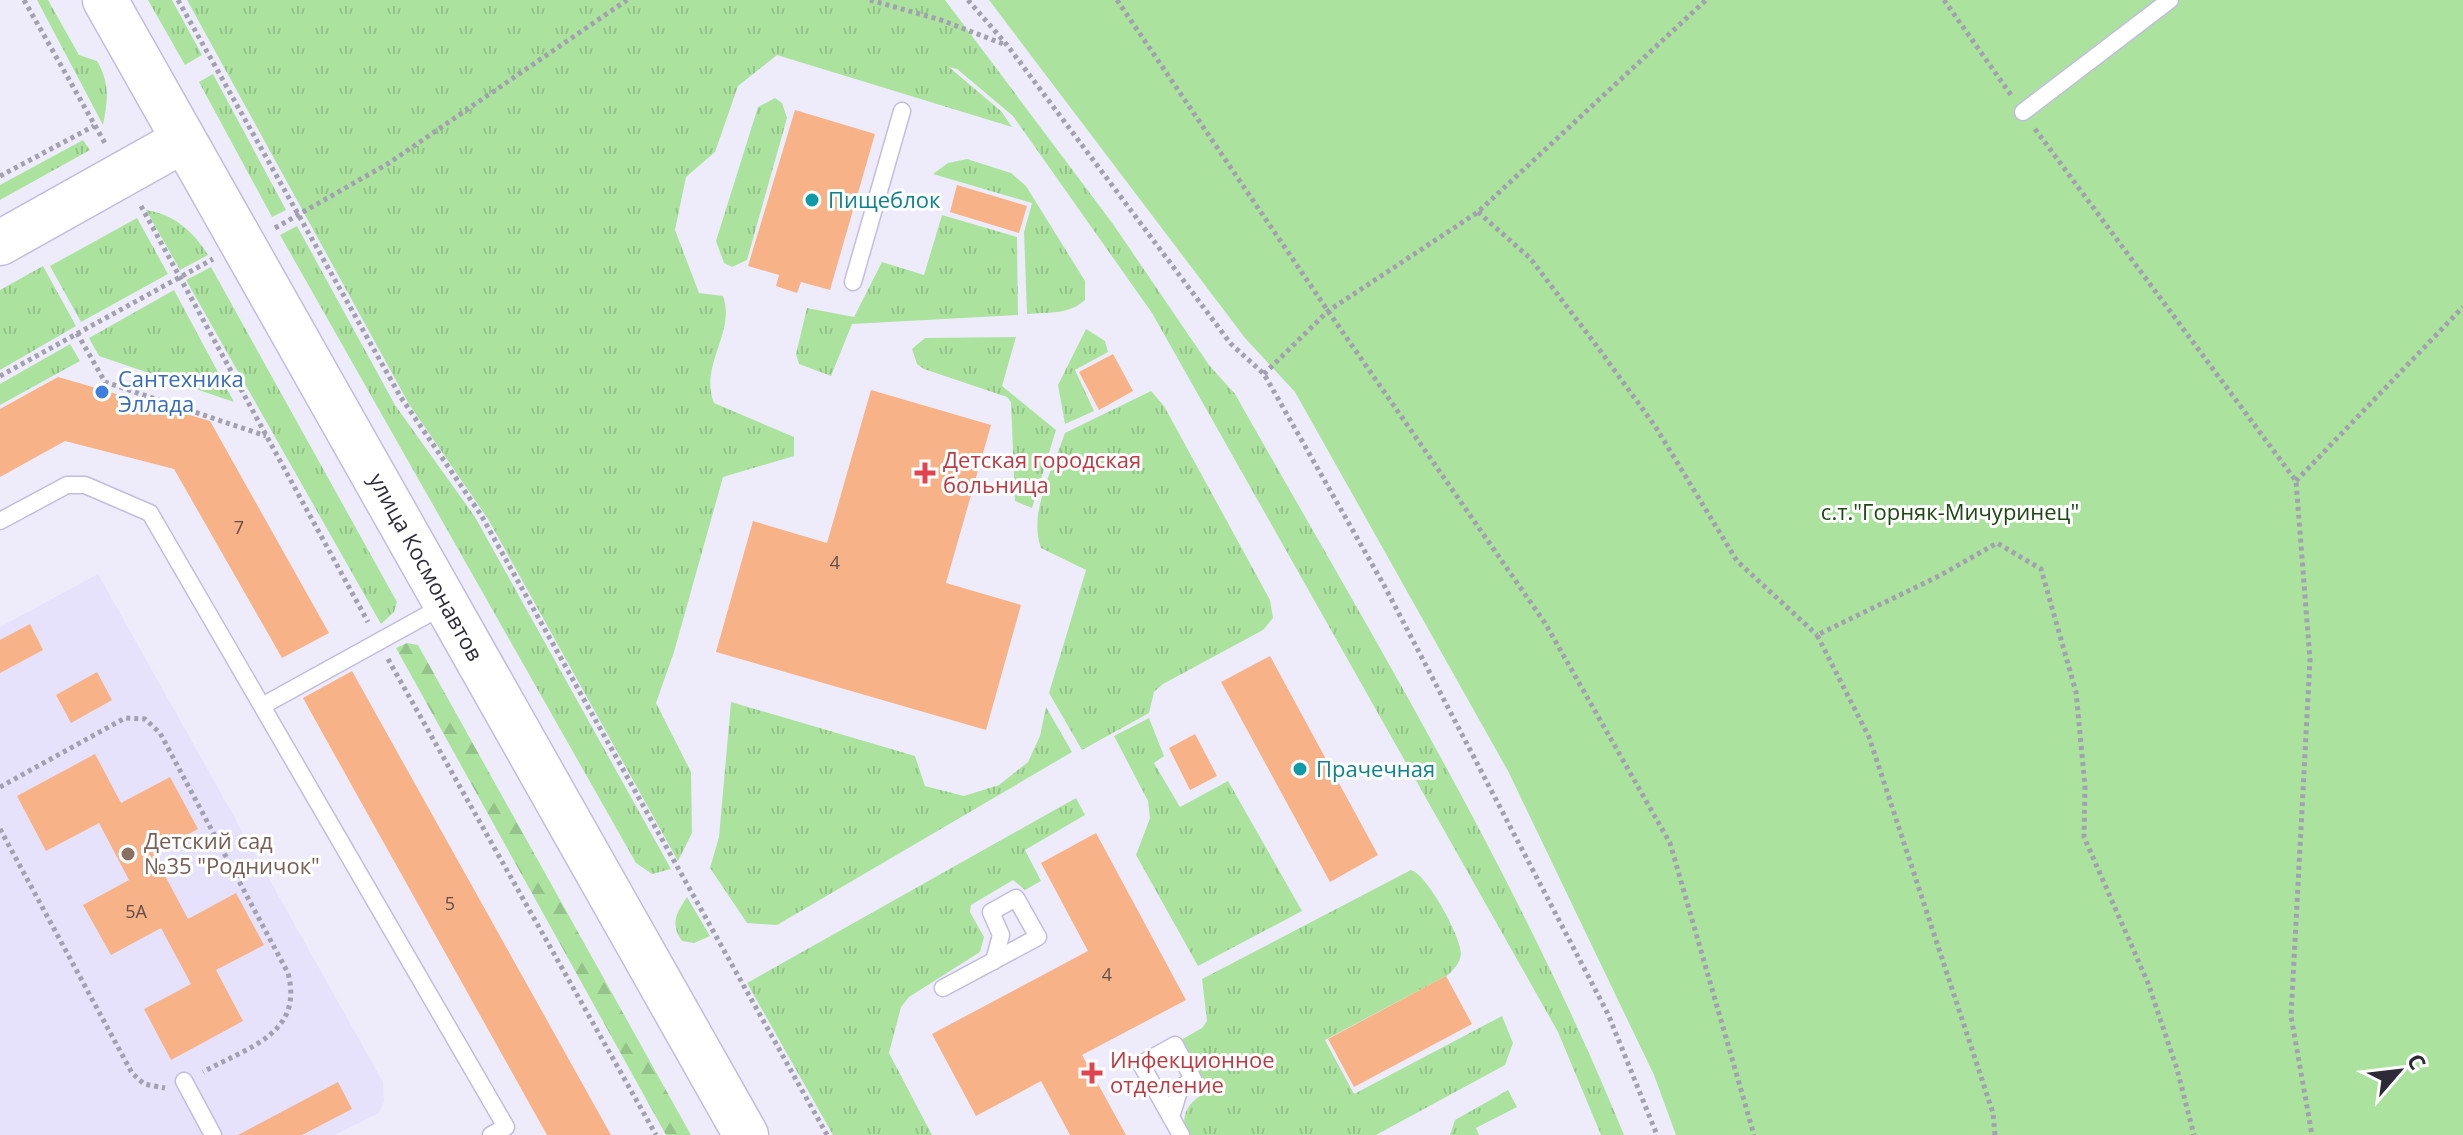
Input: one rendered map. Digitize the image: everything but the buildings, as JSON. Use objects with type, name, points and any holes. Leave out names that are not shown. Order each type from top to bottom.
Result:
[{"type":"main road","name":"улица Космонавтов","points":[[105,0],[746,1135]]},
{"type":"main road","points":[[0,243],[184,140]]},
{"type":"lane","points":[[2023,112],[2170,0]]},
{"type":"lane","points":[[853,282],[902,111]]},
{"type":"lane","points":[[0,521],[67,485],[85,485],[150,513],[506,1127],[491,1135]]},
{"type":"lane","points":[[262,706],[446,604]]},
{"type":"lane","points":[[943,988],[994,961]]},
{"type":"lane","points":[[184,1081],[213,1135]]},
{"type":"lane","points":[[1171,1117],[1181,1135]]},
{"type":"path","points":[[0,176],[94,126],[24,0]]},
{"type":"path","points":[[178,0],[400,396],[481,515],[827,1135]]},
{"type":"path","points":[[0,376],[298,216],[389,163],[627,0]]},
{"type":"path","points":[[870,0],[941,20],[1007,45]]},
{"type":"path","points":[[968,0],[1007,45],[1231,344],[1264,374],[1385,587],[1608,1014],[1657,1135]]},
{"type":"path","points":[[1117,0],[1545,623],[1670,843],[1754,1135]]},
{"type":"path","points":[[1264,374],[1328,311],[1478,212],[1706,0]]},
{"type":"path","points":[[1944,0],[2296,481],[2310,660],[2291,1016],[2312,1135]]},
{"type":"path","points":[[1478,212],[1530,258],[1596,345],[1655,426],[1737,561],[1817,635],[1869,737],[1993,1113],[1995,1135]]},
{"type":"path","points":[[2296,481],[2463,307]]},
{"type":"path","points":[[77,332],[105,382],[266,436]]},
{"type":"path","points":[[1817,635],[1939,576],[1997,543],[2041,569],[2076,692],[2085,786],[2084,837],[2148,983],[2177,1069],[2194,1135]]},
{"type":"path","points":[[0,787],[125,718],[145,719],[160,733],[288,973],[293,992],[290,1014],[273,1034],[169,1088],[153,1088],[132,1073],[0,829]]},
{"type":"shaded area","name":"Детский сад №35 \"Родничок\"","points":[[98,574],[383,1082],[384,1101],[379,1113],[335,1135],[0,1135],[0,627]]},
{"type":"green space","points":[[37,0],[48,0],[79,55],[97,61],[107,92],[103,125]]},
{"type":"green space","points":[[148,0],[172,0],[202,55],[185,65]]},
{"type":"green space","points":[[187,0],[945,0],[1113,224],[1209,365],[1235,394],[1441,758],[1490,851],[1538,944],[1624,1135],[1601,1135],[1558,1032],[1152,313],[1013,116],[957,69],[949,67],[1001,111],[1012,127],[777,55],[738,86],[715,152],[686,177],[675,230],[699,293],[723,296],[726,310],[711,375],[714,403],[794,437],[794,456],[723,477],[674,652],[656,703],[691,772],[692,833],[678,861],[488,519],[409,404]]},
{"type":"green space","name":"с.т.\"Горняк-Мичуринец\"","points":[[989,0],[2463,0],[2463,1135],[1676,1135],[1654,1075],[1508,771],[1295,392],[1245,338]]},
{"type":"green space","points":[[213,74],[286,210],[272,217],[199,82]]},
{"type":"green space","points":[[775,98],[782,103],[787,118],[747,260],[732,267],[724,263],[716,241],[758,107]]},
{"type":"green space","points":[[83,140],[90,150],[0,200],[0,185]]},
{"type":"green space","points":[[967,159],[1011,173],[1026,186],[1085,281],[1085,300],[1079,305],[1050,313],[1027,314],[1024,232],[1032,203],[933,174],[948,163]]},
{"type":"green space","points":[[146,210],[166,215],[182,225],[208,255],[180,270]]},
{"type":"green space","points":[[942,215],[1017,237],[1018,315],[852,324],[831,376],[799,364],[796,354],[807,308],[854,317],[882,262],[924,275]]},
{"type":"green space","points":[[137,218],[168,274],[81,322],[50,266]]},
{"type":"green space","points":[[297,226],[395,405],[475,517],[671,869],[652,874],[636,863],[280,235]]},
{"type":"green space","points":[[43,266],[76,326],[0,370],[0,290]]},
{"type":"green space","points":[[211,267],[397,602],[394,612],[381,624],[186,280]]},
{"type":"green space","points":[[174,290],[234,402],[99,356],[89,338]]},
{"type":"green space","points":[[1086,329],[1105,341],[1108,352],[1075,370],[1094,411],[1065,424],[1058,385]]},
{"type":"green space","points":[[1016,337],[1002,386],[1056,430],[1032,508],[1015,501],[1011,402],[1007,397],[924,369],[917,364],[912,349],[925,338]]},
{"type":"green space","points":[[70,344],[80,361],[0,405],[0,384]]},
{"type":"green space","points":[[1151,391],[1164,406],[1270,600],[1273,618],[1263,630],[1163,684],[1154,692],[1149,713],[1082,750],[1049,693],[1086,570],[1041,548],[1038,534],[1040,505],[1065,433]]},
{"type":"green space","points":[[407,643],[418,645],[691,1135],[666,1135],[396,648]]},
{"type":"green space","points":[[731,702],[915,756],[925,786],[964,796],[999,785],[1028,762],[1040,736],[1046,707],[1072,752],[777,925],[747,923],[710,868],[719,837]]},
{"type":"green space","points":[[1149,718],[1164,756],[1154,763],[1180,807],[1228,781],[1302,911],[1198,966],[1136,855],[1150,818],[1148,801],[1114,736]]},
{"type":"green space","points":[[1076,798],[1085,815],[1025,850],[1041,881],[1025,890],[1013,880],[971,905],[970,912],[984,937],[980,952],[909,997],[901,1007],[889,1053],[932,1135],[833,1135],[747,983]]},
{"type":"green space","points":[[1411,870],[1425,882],[1450,921],[1460,946],[1458,963],[1448,975],[1325,1040],[1354,1094],[1502,1016],[1513,1043],[1505,1065],[1376,1135],[1186,1135],[1184,1120],[1188,1108],[1210,1090],[1181,1040],[1202,1028],[1207,1021],[1202,979]]},
{"type":"green space","points":[[687,897],[710,936],[694,943],[682,941],[675,924]]},
{"type":"green space","points":[[1508,1090],[1517,1107],[1476,1128],[1479,1135],[1450,1135],[1455,1120]]},
{"type":"place","name":"Пищеблок","points":[[812,200]]},
{"type":"place","name":"Сантехника Эллада","points":[[102,392]]},
{"type":"place","name":"Детская городская больница","points":[[925,473]]},
{"type":"place","name":"Прачечная","points":[[1300,769]]},
{"type":"place","name":"Детский сад №35 \"Родничок\"","points":[[128,854]]},
{"type":"place","name":"Инфекционное отделение","points":[[1092,1073]]}]
